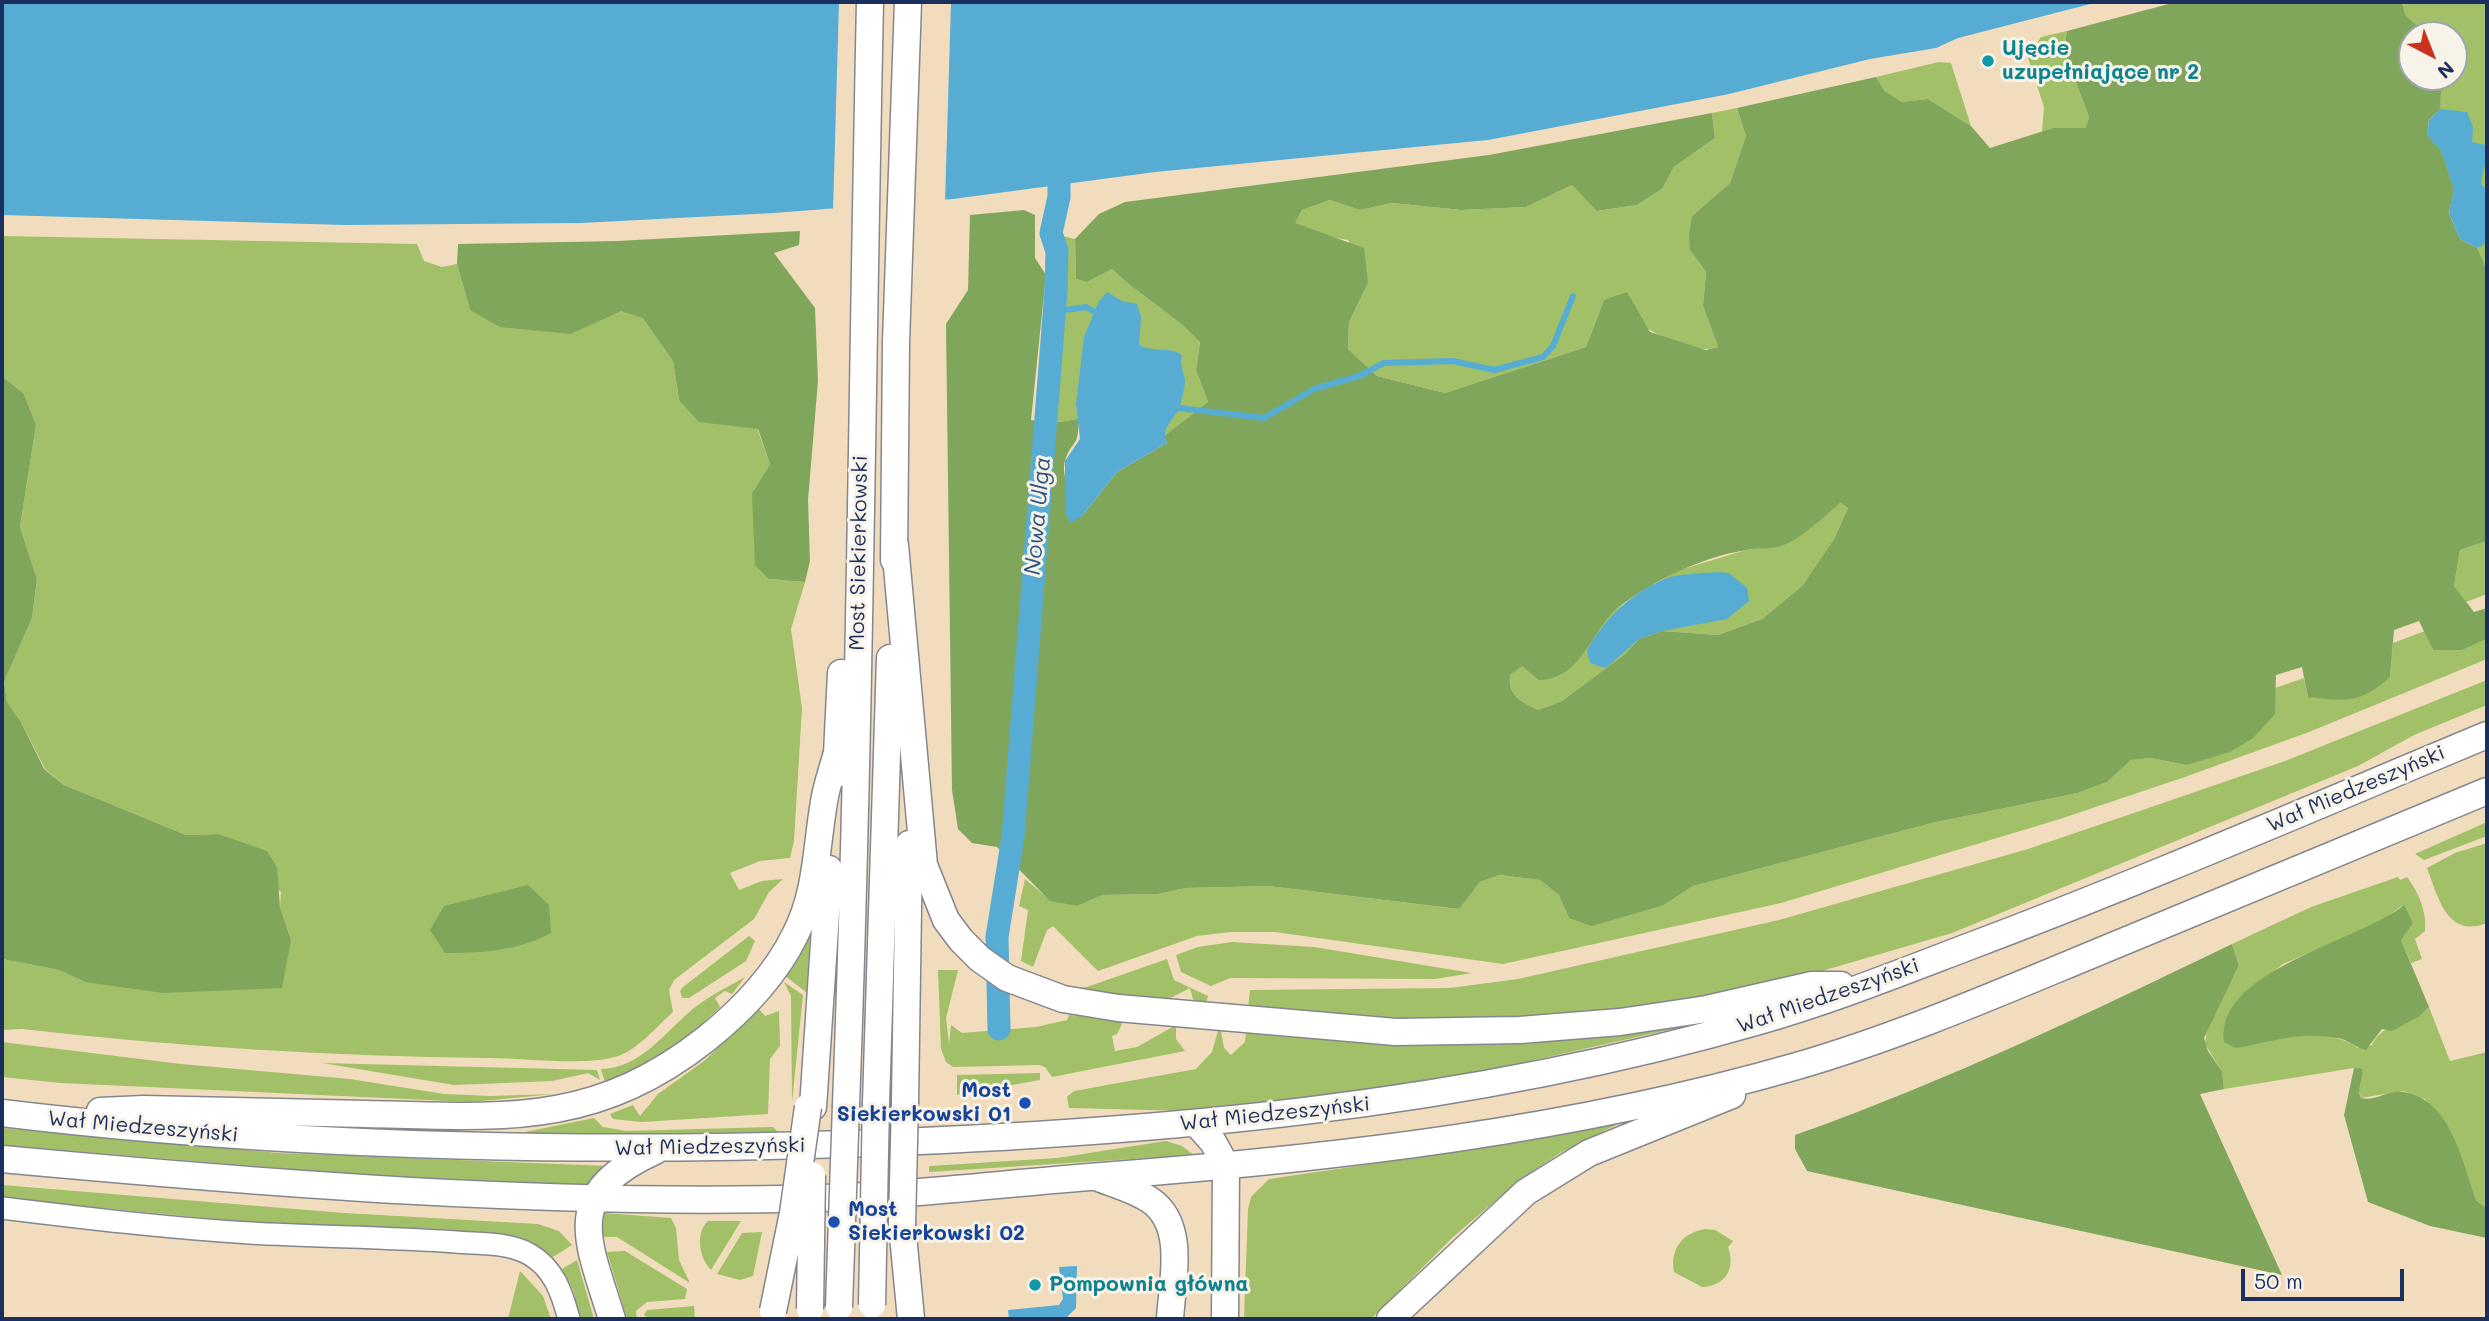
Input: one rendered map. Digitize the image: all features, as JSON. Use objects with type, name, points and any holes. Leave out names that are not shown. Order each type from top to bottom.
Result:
[{"type":"main road","name":"Most Siekierkowski","points":[[838,1313],[846,1105],[830,896],[858,564],[870,2]]},
{"type":"main road","name":"Most Siekierkowski","points":[[872,1312],[882,898],[895,545],[896,342],[908,2]]},
{"type":"main road","points":[[895,545],[924,865],[946,920],[980,959],[1007,978],[1063,999],[1162,1013],[1396,1032],[1520,1030],[1620,1022],[1707,1009],[1812,985],[1864,985]]},
{"type":"main road","points":[[809,1314],[812,1099],[830,896],[841,661],[858,564]]},
{"type":"main road","name":"Wał Miedzeszyński","points":[[6,1114],[292,1140],[657,1150],[958,1140],[1197,1124],[1362,1106],[1548,1073],[1732,1029],[1864,985],[2046,917],[2487,735]]},
{"type":"main road","points":[[904,1311],[902,1225],[911,737]]},
{"type":"main road","name":"Wał Miedzeszyński","points":[[2,1159],[388,1192],[593,1198],[825,1198],[1226,1166],[1347,1154],[1479,1135],[1607,1110],[1789,1068],[1908,1030],[2487,791]]},
{"type":"main road","points":[[6,1114],[144,1109],[473,1116],[529,1114],[596,1101],[653,1076],[689,1053],[747,1002],[795,936],[830,896]]},
{"type":"main road","points":[[1390,1319],[1526,1192],[1560,1170],[1631,1134],[1732,1095],[1789,1068]]},
{"type":"main road","points":[[772,1315],[812,1099]]},
{"type":"main road","points":[[1197,1124],[1213,1142],[1226,1166],[1225,1319]]},
{"type":"main road","points":[[612,1319],[590,1247],[588,1221],[593,1198],[621,1171],[657,1150]]},
{"type":"main road","points":[[1094,1176],[1150,1200],[1169,1222],[1174,1251],[1170,1319]]},
{"type":"street","points":[[2,1208],[250,1233],[404,1237],[510,1247],[527,1252],[548,1269],[557,1281],[569,1319]]},
{"type":"green space","points":[[2176,2],[2402,2],[2405,15],[2412,21],[2398,21],[2398,91],[2441,91],[2440,109],[2429,120],[2427,135],[2441,151],[2454,189],[2449,213],[2460,239],[2477,248],[2487,271],[2487,541],[2460,550],[2454,586],[2474,612],[2487,608],[2487,639],[2462,650],[2433,650],[2419,621],[2394,630],[2390,677],[2361,696],[2343,700],[2308,697],[2302,667],[2276,675],[2275,714],[2253,738],[2230,752],[2186,765],[2151,758],[2131,760],[2107,782],[2078,793],[1932,823],[1693,886],[1664,905],[1592,926],[1569,918],[1559,895],[1540,880],[1499,875],[1480,882],[1459,909],[1268,886],[1186,888],[1158,894],[1103,895],[1077,906],[1050,901],[997,847],[972,843],[958,829],[952,790],[946,324],[968,290],[970,215],[1024,210],[1035,215],[1035,258],[1046,275],[1031,420],[1053,423],[1078,419],[1076,439],[1067,454],[1064,468],[1069,489],[1082,516],[1117,472],[1167,443],[1164,436],[1208,402],[1196,370],[1200,342],[1190,332],[1112,269],[1087,282],[1076,279],[1075,239],[1099,214],[1125,202],[1489,155],[1712,113],[1715,138],[1674,167],[1662,189],[1637,205],[1597,211],[1572,185],[1526,207],[1461,210],[1392,203],[1360,210],[1330,200],[1302,210],[1295,223],[1364,248],[1368,283],[1349,322],[1348,349],[1377,376],[1445,393],[1586,347],[1604,300],[1627,292],[1650,332],[1706,350],[1718,347],[1703,306],[1706,272],[1690,250],[1689,235],[1692,216],[1730,183],[1746,136],[1737,108],[1876,77],[1885,91],[1902,102],[1928,99],[1971,126],[1990,148],[2053,128],[2086,128],[2089,117],[2064,50],[2067,31]],"holes":[[[1840,503],[1848,508],[1834,539],[1802,586],[1762,619],[1718,635],[1662,631],[1639,639],[1625,654],[1562,701],[1538,710],[1521,701],[1513,693],[1510,675],[1522,666],[1539,680],[1554,678],[1566,671],[1576,663],[1600,628],[1619,607],[1663,579],[1712,558],[1787,544],[1819,522]]]},
{"type":"green space","points":[[2402,2],[2487,2],[2487,280],[2422,142],[2440,104],[2441,91],[2468,91],[2468,21],[2411,21],[2404,15]]},
{"type":"green space","points":[[2067,31],[2064,50],[2089,117],[2086,129],[2053,128],[2042,132],[2044,107],[2028,58],[2041,37]]},
{"type":"green space","points":[[1939,62],[1951,63],[1971,126],[1928,99],[1902,102],[1885,91],[1876,77]]},
{"type":"green space","points":[[1737,108],[1746,136],[1730,183],[1692,216],[1690,250],[1706,272],[1703,306],[1718,347],[1704,349],[1674,342],[1643,326],[1604,300],[1586,347],[1445,393],[1377,376],[1348,349],[1349,322],[1368,283],[1348,240],[1320,235],[1294,224],[1302,210],[1330,200],[1360,210],[1392,203],[1461,210],[1526,207],[1572,185],[1598,211],[1637,205],[1662,189],[1674,167],[1715,138],[1712,113]]},
{"type":"green space","points":[[800,231],[799,245],[774,253],[815,308],[818,381],[808,500],[810,561],[805,582],[769,579],[755,565],[752,493],[770,464],[758,429],[699,422],[679,400],[673,361],[643,318],[621,311],[571,334],[500,327],[470,310],[457,264],[458,244],[618,241]]},
{"type":"green space","points":[[2,236],[417,244],[424,261],[442,267],[457,264],[470,310],[571,334],[621,310],[643,317],[673,361],[679,400],[757,428],[770,464],[752,493],[769,579],[805,582],[791,629],[802,708],[794,841],[790,858],[760,861],[730,873],[739,890],[762,881],[783,879],[769,892],[754,919],[674,980],[669,990],[673,1012],[639,1044],[615,1057],[570,1061],[255,1050],[22,1029],[2,1030],[2,959],[59,970],[85,982],[291,940],[280,907],[281,892],[218,834],[186,835],[64,785],[45,769],[21,722],[7,702],[4,682],[32,618],[37,581],[20,527],[36,425],[24,394],[2,376]]},
{"type":"green space","points":[[1062,236],[1075,239],[1076,279],[1087,282],[1112,269],[1200,341],[1196,370],[1208,402],[1164,436],[1076,405],[1078,419],[1053,423]]},
{"type":"green space","points":[[2,376],[24,394],[36,425],[20,527],[37,580],[32,618],[4,682],[7,702],[21,722],[44,769],[64,785],[186,835],[218,834],[267,851],[277,867],[280,907],[291,940],[282,988],[163,993],[85,982],[59,970],[2,959]]},
{"type":"green space","points":[[1840,503],[1848,508],[1834,539],[1802,586],[1762,619],[1718,635],[1662,631],[1639,639],[1625,654],[1562,701],[1538,710],[1521,701],[1513,693],[1510,675],[1522,665],[1532,671],[1618,608],[1676,571],[1746,550],[1780,546],[1807,530]]},
{"type":"green space","points":[[2487,541],[2487,594],[2466,602],[2454,586],[2460,550]]},
{"type":"green space","points":[[2425,631],[2433,650],[2462,650],[2487,639],[2487,659],[2309,732],[2182,778],[2060,819],[1781,903],[1503,964],[1275,932],[1230,932],[1197,936],[1098,971],[1053,926],[1047,930],[1033,967],[1021,961],[1028,910],[1019,906],[1025,879],[1050,900],[1077,906],[1103,895],[1158,894],[1186,888],[1268,886],[1458,909],[1480,882],[1498,875],[1540,880],[1559,895],[1569,918],[1664,905],[1693,886],[1932,823],[2078,793],[2107,782],[2131,760],[2151,758],[2186,765],[2275,714],[2275,688],[2304,678],[2308,697],[2390,677],[2393,643]]},
{"type":"green space","points":[[2487,680],[2487,705],[2414,735],[2358,766],[1952,933],[1791,980],[1629,1010],[1524,1020],[1341,1018],[1248,1009],[1250,990],[1450,988],[1518,979],[1779,920],[2028,849],[2285,761]]},
{"type":"green space","points":[[2487,822],[2487,836],[2424,860],[2415,854]]},
{"type":"green space","points":[[2487,843],[2487,923],[2462,925],[2446,912],[2427,868],[2455,853]]},
{"type":"green space","points":[[2398,877],[2400,880],[2407,877],[2423,910],[2425,931],[2415,939],[2422,959],[2411,963],[2401,940],[2403,905],[2379,923],[2283,964],[2253,988],[2266,1040],[2289,1036],[2326,1036],[2349,1042],[2358,1048],[2372,1045],[2382,1032],[2429,1007],[2450,1061],[2487,1052],[2487,1209],[2476,1200],[2425,1099],[2403,1091],[2361,1098],[2358,1087],[2360,1079],[2354,1068],[2224,1089],[2222,1071],[2205,1044],[2207,1030],[2239,965],[2232,944],[2311,907]]},
{"type":"green space","points":[[528,885],[549,905],[551,933],[538,939],[499,950],[445,953],[430,930],[444,906]]},
{"type":"green space","points":[[2404,905],[2413,923],[2401,940],[2429,1007],[2418,1017],[2392,1031],[2382,1029],[2366,1050],[2341,1039],[2322,1036],[2284,1038],[2235,1048],[2224,1042],[2227,1017],[2242,995],[2265,977],[2294,960],[2384,918]]},
{"type":"green space","points":[[810,933],[807,993],[784,975]]},
{"type":"green space","points":[[749,936],[755,941],[746,961],[689,998],[682,998],[680,991],[683,987]]},
{"type":"green space","points":[[1232,942],[1314,947],[1472,973],[1435,979],[1230,978],[1211,986],[1181,972],[1176,955],[1198,947]]},
{"type":"green space","points":[[2232,944],[2239,965],[2204,1038],[2208,1051],[2222,1071],[2224,1089],[2200,1094],[2282,1275],[1807,1171],[1795,1149],[1795,1135],[1961,1069]]},
{"type":"green space","points":[[1167,959],[1174,980],[1208,996],[1206,1004],[1194,1003],[1190,988],[1161,1003],[1073,989],[1087,987]]},
{"type":"green space","points":[[938,970],[958,970],[946,1018],[949,1044],[951,1025],[962,1033],[1036,1027],[1067,1020],[1069,1015],[1124,1020],[1117,1034],[1112,1036],[1115,1051],[1137,1047],[1176,1025],[1176,1039],[1185,1051],[1052,1077],[1045,1067],[1039,1065],[953,1067],[946,1062],[941,1049]]},
{"type":"green space","points":[[745,977],[732,994],[725,991],[715,998],[720,1007],[680,1041],[652,1059],[605,1082],[601,1069],[628,1063],[640,1056],[700,1004]]},
{"type":"green space","points":[[784,982],[803,995],[792,1102],[791,996]]},
{"type":"green space","points":[[759,1009],[765,1016],[779,1011],[780,1046],[770,1059],[768,1114],[642,1122],[613,1119],[610,1114],[633,1105],[640,1116],[658,1094],[704,1061]]},
{"type":"green space","points":[[1704,1022],[1499,1068],[1326,1096],[1188,1111],[1069,1108],[1067,1097],[1074,1091],[1196,1069],[1212,1052],[1218,1031],[1221,1031],[1224,1048],[1231,1055],[1245,1042],[1246,1032]]},
{"type":"green space","points":[[2,1042],[181,1064],[350,1079],[444,1094],[555,1094],[471,1102],[61,1083],[2,1077]]},
{"type":"green space","points":[[322,1063],[597,1070],[600,1080],[588,1073],[552,1081],[454,1085]]},
{"type":"green space","points":[[2354,1068],[2362,1069],[2359,1090],[2361,1098],[2404,1092],[2420,1097],[2444,1119],[2459,1151],[2476,1200],[2487,1209],[2487,1238],[2430,1226],[2368,1202],[2344,1115]]},
{"type":"green space","points":[[1040,1073],[1040,1080],[957,1095],[957,1075]]},
{"type":"green space","points":[[594,1118],[603,1127],[626,1131],[773,1127],[777,1135],[526,1135],[525,1132]]},
{"type":"green space","points":[[1613,1123],[1616,1125],[1560,1153],[1521,1179],[1453,1237],[1371,1319],[1244,1319],[1248,1209],[1251,1197],[1269,1179],[1522,1142]]},
{"type":"green space","points":[[2,1128],[279,1153],[609,1166],[587,1185],[361,1175],[2,1145]]},
{"type":"green space","points":[[1166,1141],[1182,1146],[1194,1155],[929,1172],[929,1166],[1057,1158]]},
{"type":"green space","points":[[2,1185],[344,1213],[538,1224],[559,1231],[572,1245],[553,1257],[530,1242],[514,1237],[442,1229],[256,1223],[2,1198]]},
{"type":"green space","points":[[604,1213],[671,1218],[676,1228],[679,1260],[690,1283],[617,1237],[602,1237]]},
{"type":"green space","points":[[708,1221],[741,1221],[711,1270],[700,1246],[701,1232]]},
{"type":"green space","points":[[1705,1229],[1715,1230],[1733,1241],[1728,1247],[1731,1262],[1727,1275],[1717,1283],[1702,1287],[1674,1272],[1673,1264],[1679,1243],[1690,1234]]},
{"type":"green space","points":[[762,1232],[753,1276],[740,1280],[717,1274],[742,1233]]},
{"type":"green space","points":[[625,1251],[687,1289],[685,1299],[647,1302],[636,1311],[637,1319],[627,1319],[607,1252]]},
{"type":"green space","points":[[577,1260],[594,1319],[580,1319],[573,1290],[562,1269]]},
{"type":"green space","points":[[520,1271],[543,1296],[551,1319],[508,1319]]},
{"type":"green space","points":[[694,1306],[695,1319],[648,1319],[644,1315],[647,1310]]},
{"type":"water","points":[[2,2],[2098,2],[1958,38],[1936,48],[1870,59],[1729,94],[1488,140],[1155,172],[953,199],[774,213],[581,223],[345,225],[2,215]]},
{"type":"water","points":[[2440,109],[2467,112],[2473,127],[2472,142],[2486,145],[2487,155],[2481,184],[2487,191],[2487,234],[2484,245],[2477,248],[2460,239],[2449,213],[2454,189],[2441,151],[2427,135],[2429,120]]},
{"type":"water","points":[[1107,292],[1122,301],[1137,304],[1141,317],[1139,345],[1182,355],[1185,381],[1179,408],[1166,428],[1167,443],[1117,472],[1082,516],[1071,523],[1065,513],[1065,461],[1080,439],[1076,405],[1084,337],[1099,301]]},
{"type":"water","points":[[1729,573],[1747,588],[1749,601],[1727,619],[1662,631],[1639,639],[1606,668],[1590,663],[1587,650],[1594,639],[1610,618],[1639,593],[1668,578]]},
{"type":"water","points":[[1077,1266],[1076,1308],[1065,1319],[1009,1319],[1008,1310],[1059,1305],[1063,1299],[1059,1267]]},
{"type":"pier","points":[[839,2],[951,2],[945,203],[833,211]]},
{"type":"waterway","name":"Nowa Ulga","points":[[999,1029],[997,937],[1013,837],[1056,290],[1057,251],[1051,233],[1059,197],[1059,155]]},
{"type":"waterway","points":[[1179,408],[1264,418],[1314,389],[1359,376],[1384,363],[1453,361],[1494,370],[1543,357],[1553,346],[1573,296]]},
{"type":"waterway","points":[[1052,312],[1086,307],[1095,312]]},
{"type":"place","name":"Ujęcie uzupełniające nr 2","points":[[1988,61]]},
{"type":"place","name":"Most Siekierkowski 01","points":[[1025,1103]]},
{"type":"place","name":"Most Siekierkowski 02","points":[[834,1222]]},
{"type":"place","name":"Pompownia główna","points":[[1035,1285]]}]
